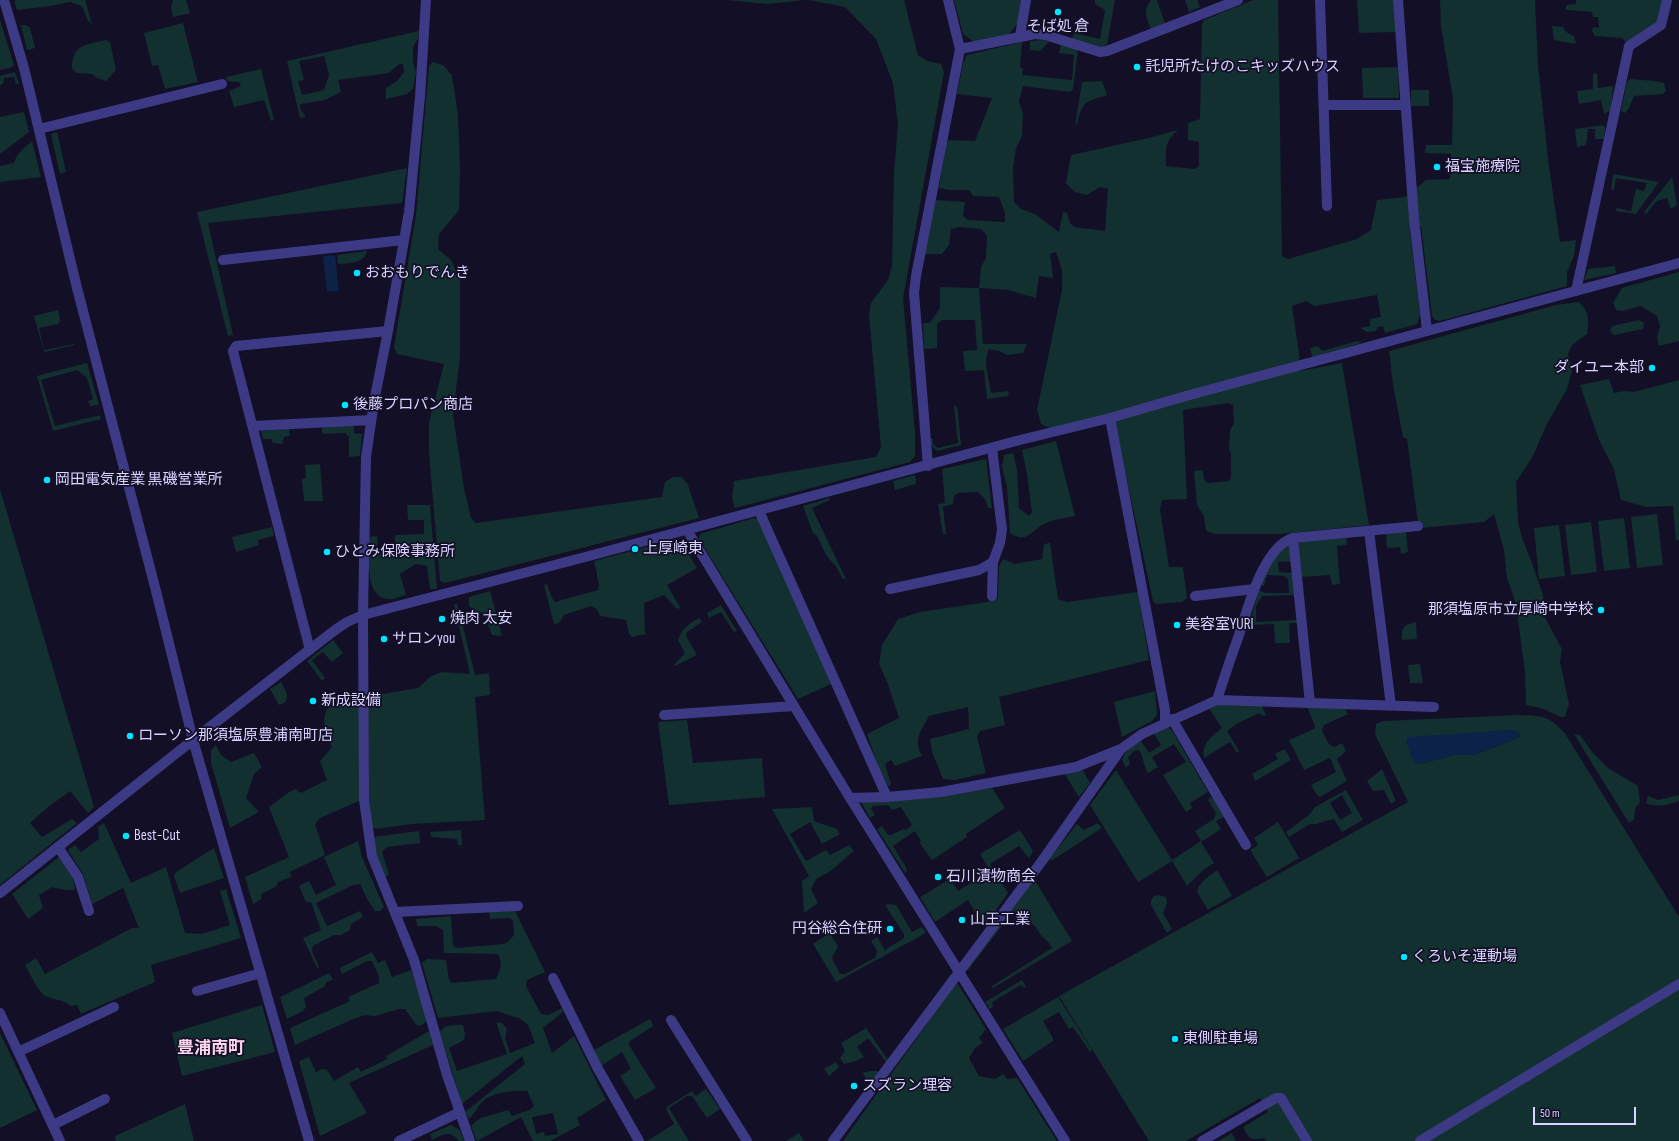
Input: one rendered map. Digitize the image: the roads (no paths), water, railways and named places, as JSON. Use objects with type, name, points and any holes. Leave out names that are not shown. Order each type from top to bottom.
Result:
[{"type":"street","points":[[4,0],[24,68],[77,288],[193,740],[309,1141]]},
{"type":"street","points":[[426,0],[418,120],[409,212],[388,331],[370,420],[366,456],[363,615],[364,800],[372,856],[414,960],[447,1075],[470,1141]]},
{"type":"street","points":[[928,466],[915,287],[960,49],[948,0]]},
{"type":"street","points":[[1020,36],[1026,0]]},
{"type":"street","points":[[960,49],[1035,34],[1045,35],[1100,52],[1107,51],[1238,0]]},
{"type":"street","points":[[1320,0],[1327,206]]},
{"type":"street","points":[[1398,0],[1414,219],[1428,330]]},
{"type":"street","points":[[1576,290],[1629,46],[1661,25],[1667,0]]},
{"type":"street","points":[[39,129],[222,84]]},
{"type":"street","points":[[1324,105],[1405,105]]},
{"type":"street","points":[[223,260],[404,240]]},
{"type":"street","points":[[0,893],[193,740],[310,650],[347,622],[363,615],[1110,418],[1428,330],[1679,263]]},
{"type":"street","points":[[310,650],[233,351],[236,346],[388,331]]},
{"type":"street","points":[[1110,418],[1165,710],[1169,721],[1246,845]]},
{"type":"street","points":[[253,426],[370,420]]},
{"type":"street","points":[[992,448],[1002,528],[1000,543],[994,562],[992,596]]},
{"type":"street","points":[[759,511],[887,797]]},
{"type":"street","points":[[1217,700],[1254,589],[1272,555],[1288,540],[1293,538],[1418,526]]},
{"type":"street","points":[[687,530],[850,798],[1065,1141]]},
{"type":"street","points":[[1369,531],[1390,706]]},
{"type":"street","points":[[1293,538],[1310,703]]},
{"type":"street","points":[[890,589],[979,570],[994,562]]},
{"type":"street","points":[[1195,596],[1254,589]]},
{"type":"street","points":[[850,798],[887,797],[941,792],[1076,767],[1121,749],[1142,734],[1217,700],[1434,707]]},
{"type":"street","points":[[664,715],[794,706]]},
{"type":"street","points":[[833,1141],[1042,861],[1121,749]]},
{"type":"street","points":[[58,848],[78,877],[89,911]]},
{"type":"street","points":[[395,912],[518,906]]},
{"type":"street","points":[[197,991],[261,973]]},
{"type":"street","points":[[553,978],[597,1067],[639,1141]]},
{"type":"street","points":[[1420,1141],[1679,984]]},
{"type":"street","points":[[18,1052],[114,1007]]},
{"type":"street","points":[[0,1013],[60,1141]]},
{"type":"street","points":[[671,1020],[747,1141]]},
{"type":"street","points":[[1202,1141],[1276,1098],[1281,1098],[1307,1141]]},
{"type":"street","points":[[53,1125],[105,1099]]},
{"type":"street","points":[[399,1141],[460,1112]]},
{"type":"water","points":[[335,255],[339,291],[327,292],[323,256]]},
{"type":"water","points":[[1511,730],[1518,732],[1520,737],[1474,755],[1454,755],[1419,764],[1414,763],[1406,742],[1408,737]]},
{"type":"place","name":"そば処 倉","points":[[1058,12]]},
{"type":"place","name":"託児所たけのこキッズハウス","points":[[1137,67]]},
{"type":"place","name":"福宝施療院","points":[[1437,167]]},
{"type":"place","name":"おおもりでんき","points":[[357,273]]},
{"type":"place","name":"ダイユー本部","points":[[1652,368]]},
{"type":"place","name":"後藤プロパン商店","points":[[345,405]]},
{"type":"place","name":"岡田電気産業 黒磯営業所","points":[[47,480]]},
{"type":"place","name":"上厚崎東","points":[[635,549]]},
{"type":"place","name":"ひとみ保険事務所","points":[[327,552]]},
{"type":"place","name":"那須塩原市立厚崎中学校","points":[[1601,610]]},
{"type":"place","name":"焼肉 太安","points":[[442,619]]},
{"type":"place","name":"美容室YURI","points":[[1177,625]]},
{"type":"place","name":"サロンyou","points":[[384,639]]},
{"type":"place","name":"新成設備","points":[[313,701]]},
{"type":"place","name":"ローソン那須塩原豊浦南町店","points":[[130,736]]},
{"type":"place","name":"Best-Cut","points":[[126,836]]},
{"type":"place","name":"石川漬物商会","points":[[938,877]]},
{"type":"place","name":"山王工業","points":[[962,920]]},
{"type":"place","name":"円谷総合住研","points":[[890,929]]},
{"type":"place","name":"くろいそ運動場","points":[[1404,957]]},
{"type":"place","name":"東側駐車場","points":[[1175,1039]]},
{"type":"place","name":"スズラン理容","points":[[854,1086]]},
{"type":"district","name":"豊浦南町","points":[[211,1049]]}]
